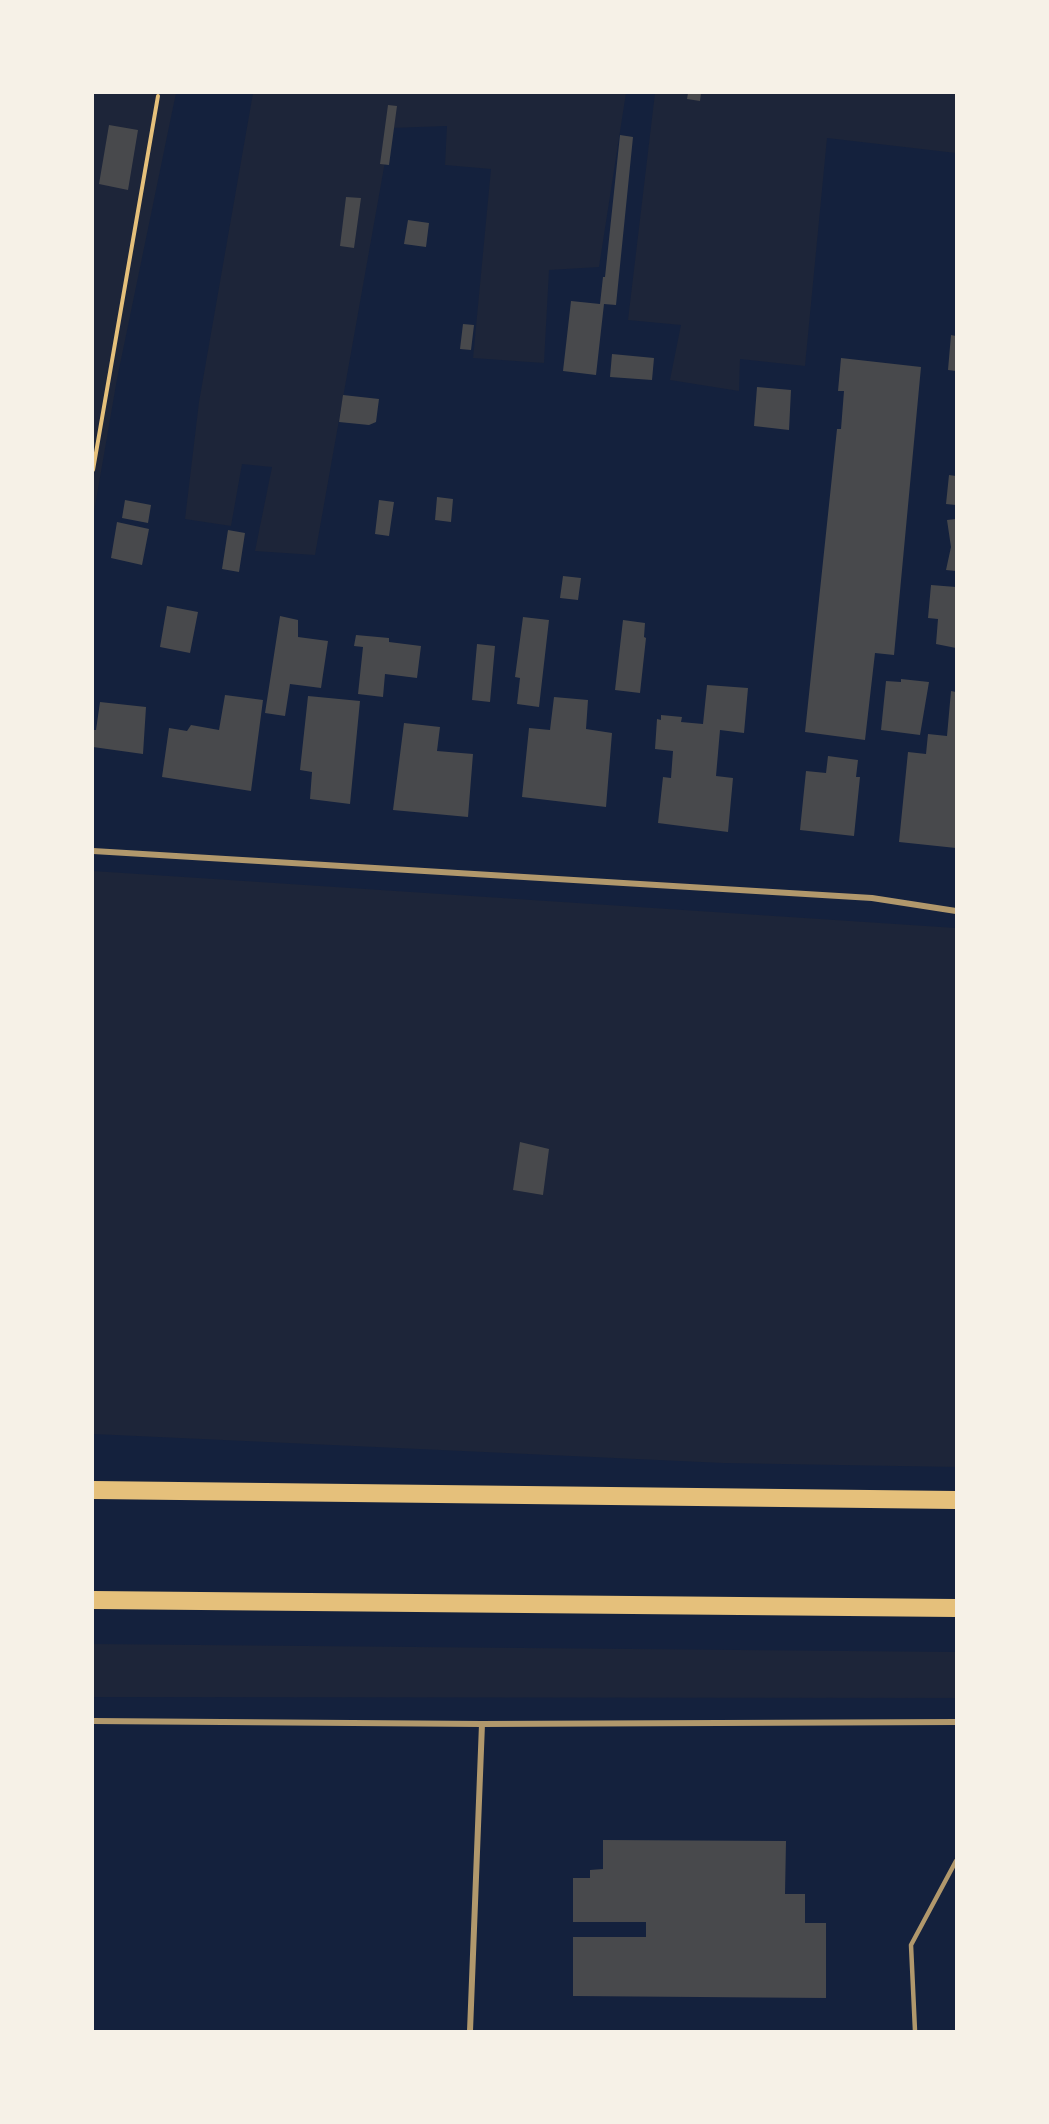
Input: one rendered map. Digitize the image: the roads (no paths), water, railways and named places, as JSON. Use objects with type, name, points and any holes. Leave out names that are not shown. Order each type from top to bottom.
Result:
[{"type":"highway","points":[[93,1490],[956,1500]]},
{"type":"highway","points":[[93,1600],[956,1608]]},
{"type":"street","points":[[93,851],[872,898],[956,911]]},
{"type":"street","points":[[93,1720],[482,1724],[956,1722]]},
{"type":"street","points":[[470,2031],[482,1724]]},
{"type":"lane","points":[[915,2031],[911,1945],[956,1861]]}]
